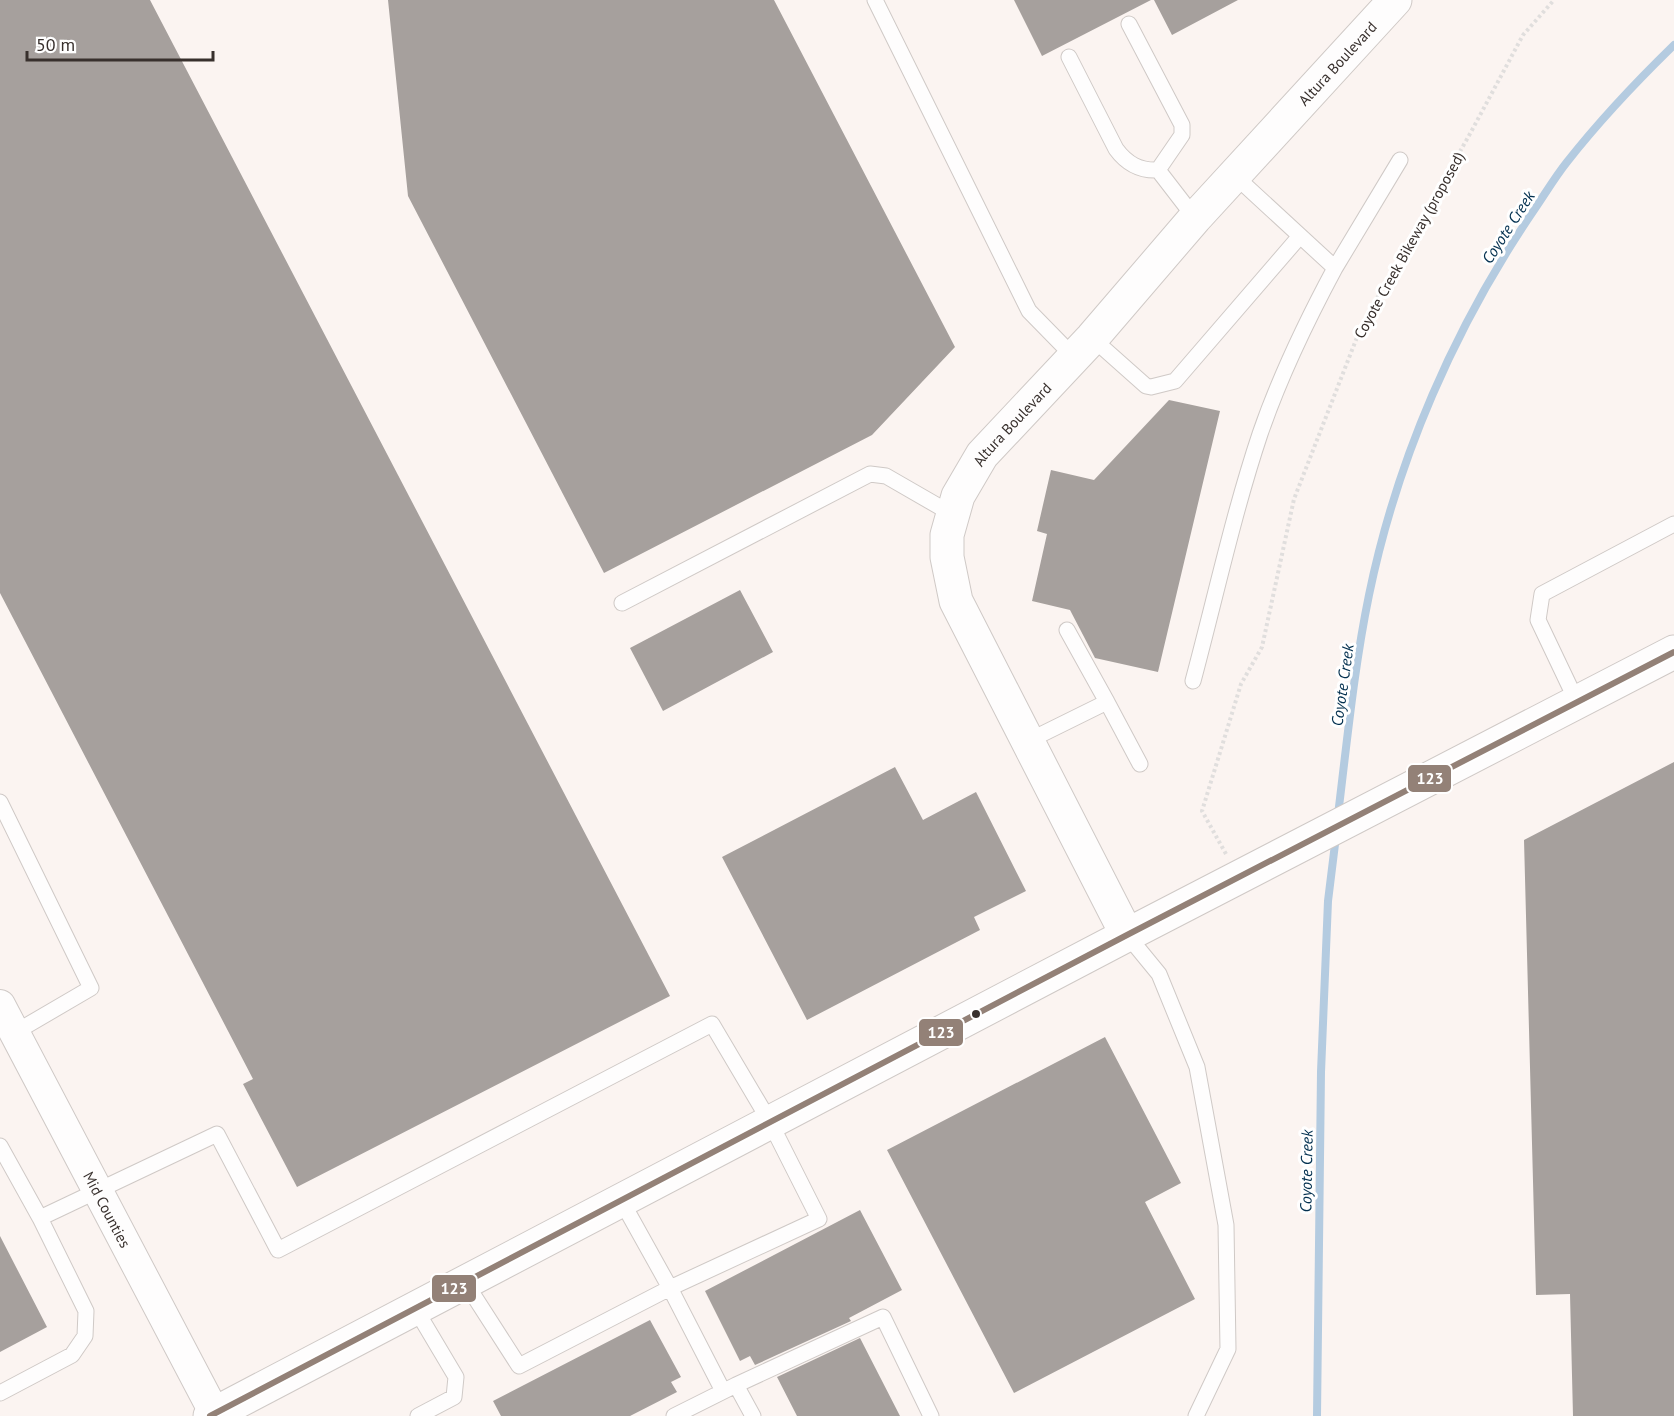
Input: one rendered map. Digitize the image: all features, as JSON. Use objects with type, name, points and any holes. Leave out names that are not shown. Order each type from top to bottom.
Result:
[{"type":"main road","name":"Altura Boulevard","points":[[1127,935],[956,601],[947,557],[947,535],[952,514],[958,496],[982,455],[1083,348],[1195,218],[1391,1]]},
{"type":"main road","points":[[212,1415],[1127,935],[1674,652]]},
{"type":"street","name":"Mid Counties","points":[[0,1005],[212,1415]]},
{"type":"lane","points":[[875,0],[1029,311],[1083,348],[1146,386],[1151,387],[1175,381],[1300,236]]},
{"type":"lane","points":[[1129,24],[1182,125],[1182,135],[1158,170]]},
{"type":"lane","points":[[1069,57],[1122,158],[1140,169],[1158,170],[1195,218]]},
{"type":"lane","points":[[1193,681],[1260,434],[1307,320],[1335,268],[1400,160]]},
{"type":"lane","points":[[1234,175],[1335,268]]},
{"type":"lane","points":[[622,603],[870,474],[886,476],[952,514]]},
{"type":"lane","points":[[1577,702],[1538,620],[1542,594],[1674,524]]},
{"type":"lane","points":[[1066,630],[1140,764]]},
{"type":"lane","points":[[1029,741],[1107,702]]},
{"type":"lane","points":[[0,802],[91,988],[15,1033]]},
{"type":"lane","points":[[1127,935],[1159,974],[1197,1066],[1226,1225],[1228,1349],[1196,1416]]},
{"type":"lane","points":[[40,1218],[217,1134],[278,1250],[712,1024],[770,1122],[819,1218],[670,1288],[519,1366],[465,1282]]},
{"type":"lane","points":[[0,1146],[40,1218],[86,1311],[85,1336],[72,1355],[0,1393]]},
{"type":"lane","points":[[621,1200],[729,1388],[753,1416]]},
{"type":"lane","points":[[415,1308],[456,1377],[454,1397],[418,1416]]},
{"type":"lane","points":[[677,1415],[729,1388],[883,1317],[931,1416]]},
{"type":"path","name":"Coyote Creek Bikeway (proposed)","points":[[1243,875],[1202,811],[1241,684],[1262,647],[1294,499],[1361,327],[1523,35],[1554,0]]},
{"type":"building","points":[[0,0],[150,0],[670,996],[297,1187],[243,1084],[253,1079],[0,593]]},
{"type":"building","points":[[388,0],[774,0],[955,347],[872,435],[604,573],[408,196]]},
{"type":"building","points":[[1014,0],[1151,0],[1042,56]]},
{"type":"building","points":[[1154,0],[1238,0],[1172,35]]},
{"type":"building","points":[[1169,400],[1220,411],[1158,672],[1095,658],[1070,610],[1032,601],[1047,534],[1037,531],[1051,470],[1094,480]]},
{"type":"building","points":[[740,590],[773,652],[663,711],[630,648]]},
{"type":"building","points":[[1674,762],[1674,1416],[1573,1416],[1570,1294],[1536,1295],[1524,840]]},
{"type":"building","points":[[895,767],[923,820],[976,792],[1026,891],[974,917],[980,930],[807,1020],[722,857]]},
{"type":"building","points":[[1105,1037],[1181,1183],[1145,1202],[1195,1299],[1014,1393],[887,1150]]},
{"type":"building","points":[[860,1210],[902,1290],[849,1318],[851,1321],[755,1365],[750,1356],[740,1361],[705,1291]]},
{"type":"building","points":[[0,1236],[47,1327],[0,1352]]},
{"type":"building","points":[[650,1320],[681,1377],[671,1382],[677,1392],[630,1416],[501,1416],[493,1401]]},
{"type":"building","points":[[860,1338],[900,1416],[797,1416],[777,1377]]},
{"type":"waterway","name":"Coyote Creek","points":[[1338,815],[1355,677],[1369,595],[1395,494],[1432,395],[1454,347],[1505,254],[1554,180],[1605,116],[1674,45]]},
{"type":"waterway","name":"Coyote Creek","points":[[1317,1416],[1321,1072],[1328,901],[1336,836]]},
{"type":"transit line","name":"123","points":[[210,1416],[1127,935],[1674,652]]}]
